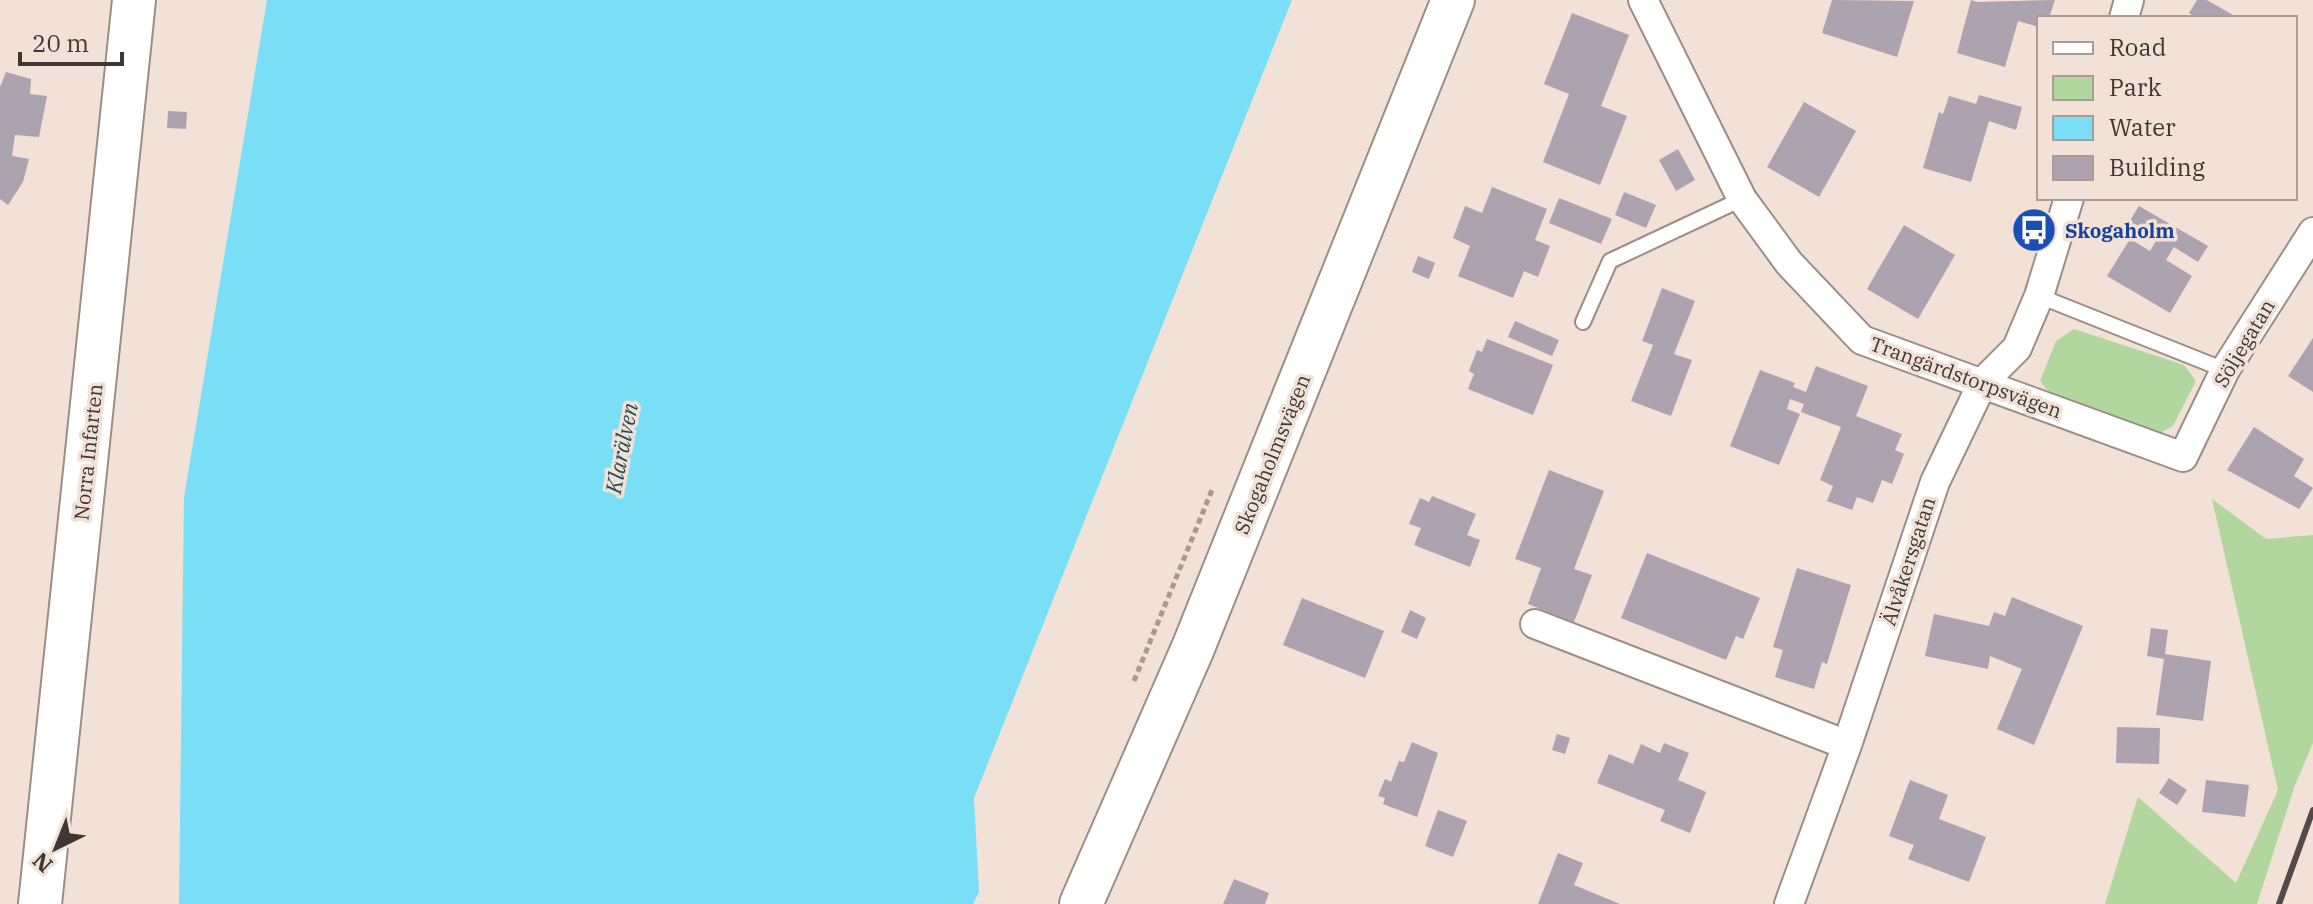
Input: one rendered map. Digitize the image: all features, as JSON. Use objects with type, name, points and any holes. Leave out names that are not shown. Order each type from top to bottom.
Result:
[{"type":"street","name":"Norra Infarten","points":[[40,904],[134,0]]},
{"type":"street","name":"Skogaholmsvägen","points":[[1081,904],[1193,648],[1453,0]]},
{"type":"street","name":"Trangärdstorpsvägen","points":[[1643,0],[1742,199],[1789,263],[1862,340],[2183,457]]},
{"type":"street","name":"Älvåkersgatan","points":[[1789,904],[1847,745],[1935,482],[1983,382],[2017,348],[2039,296],[2068,200]]},
{"type":"street","name":"Söljegatan","points":[[2183,457],[2225,370],[2313,232]]},
{"type":"street","points":[[1535,624],[1847,745]]},
{"type":"lane","points":[[1583,322],[1610,261],[1742,199]]},
{"type":"lane","points":[[2039,296],[2225,370]]},
{"type":"green space","points":[[2074,329],[2184,365],[2196,381],[2173,426],[2155,435],[2056,401],[2040,381],[2056,341]]},
{"type":"green space","points":[[2212,499],[2266,539],[2313,535],[2313,743],[2294,788],[2257,904],[2105,904],[2138,797],[2236,883],[2278,790]]},
{"type":"water","name":"Klarälven","points":[[267,0],[1292,0],[974,798],[979,892],[973,904],[179,904],[184,497]]},
{"type":"building","points":[[1832,0],[1914,1],[1897,57],[1822,33]]},
{"type":"building","points":[[1971,0],[2055,0],[2050,16],[2037,16],[2037,26],[2018,21],[2005,67],[1957,53]]},
{"type":"building","points":[[2197,0],[2207,0],[2235,16],[2194,16],[2189,13]]},
{"type":"building","points":[[1572,13],[1629,35],[1601,106],[1627,116],[1600,185],[1543,162],[1569,94],[1544,84]]},
{"type":"building","points":[[6,72],[31,79],[30,94],[47,96],[39,137],[15,135],[12,156],[29,159],[23,182],[8,205],[0,199],[0,87]]},
{"type":"building","points":[[1979,95],[2022,107],[2016,130],[1989,121],[1971,182],[1923,168],[1939,112],[1943,114],[1949,96],[1976,104]]},
{"type":"building","points":[[1804,102],[1856,131],[1819,197],[1767,167]]},
{"type":"building","points":[[168,111],[187,112],[186,129],[167,128]]},
{"type":"building","points":[[1678,149],[1695,180],[1676,191],[1659,160]]},
{"type":"building","points":[[1492,187],[1547,209],[1535,240],[1550,246],[1538,277],[1524,271],[1513,298],[1458,276],[1470,246],[1453,238],[1465,206],[1482,213]]},
{"type":"building","points":[[1624,192],[1656,205],[1646,228],[1615,215]]},
{"type":"building","points":[[1559,198],[1612,219],[1601,244],[1549,223]]},
{"type":"building","points":[[2139,206],[2208,246],[2198,262],[2174,247],[2166,260],[2192,276],[2170,313],[2107,276],[2130,239],[2150,251],[2157,239],[2129,222]]},
{"type":"building","points":[[1904,225],[1955,255],[1918,319],[1867,289]]},
{"type":"building","points":[[1418,256],[1435,263],[1429,279],[1412,272]]},
{"type":"building","points":[[1662,288],[1695,301],[1674,354],[1692,360],[1671,416],[1631,401],[1653,345],[1642,341]]},
{"type":"building","points":[[1515,321],[1559,340],[1552,356],[1508,337]]},
{"type":"building","points":[[2313,338],[2313,392],[2288,376]]},
{"type":"building","points":[[1487,339],[1553,365],[1533,415],[1468,389],[1474,374],[1469,371],[1477,350],[1482,352]]},
{"type":"building","points":[[1816,366],[1868,386],[1856,416],[1902,434],[1895,450],[1904,454],[1892,484],[1882,480],[1873,503],[1857,497],[1852,510],[1827,501],[1833,486],[1820,480],[1841,427],[1801,412],[1804,404],[1790,399],[1787,409],[1800,414],[1779,465],[1730,446],[1760,370],[1795,383],[1793,387],[1806,392]]},
{"type":"building","points":[[2254,427],[2304,459],[2294,476],[2313,488],[2299,509],[2227,470]]},
{"type":"building","points":[[1549,470],[1604,491],[1574,569],[1592,575],[1574,622],[1528,604],[1541,568],[1515,559]]},
{"type":"building","points":[[1432,496],[1476,514],[1467,535],[1480,540],[1470,567],[1414,545],[1421,528],[1409,524],[1420,498],[1429,502]]},
{"type":"building","points":[[1647,553],[1760,598],[1743,639],[1736,636],[1726,660],[1621,618]]},
{"type":"building","points":[[1797,568],[1851,585],[1827,664],[1822,662],[1814,689],[1775,677],[1783,650],[1773,647]]},
{"type":"building","points":[[2012,597],[2083,626],[2034,745],[1997,729],[2022,669],[1990,656],[1988,669],[1925,656],[1934,614],[1989,626],[1994,612],[2005,616]]},
{"type":"building","points":[[1302,598],[1384,631],[1365,678],[1283,645]]},
{"type":"building","points":[[1410,610],[1426,618],[1417,639],[1401,632]]},
{"type":"building","points":[[2151,628],[2168,630],[2165,654],[2211,661],[2203,721],[2156,715],[2164,659],[2147,656]]},
{"type":"building","points":[[2117,727],[2160,728],[2159,764],[2116,763]]},
{"type":"building","points":[[1557,734],[1570,738],[1565,754],[1552,750]]},
{"type":"building","points":[[1412,742],[1438,753],[1417,817],[1383,804],[1385,798],[1378,796],[1385,779],[1391,782],[1399,761],[1404,762]]},
{"type":"building","points":[[1664,743],[1689,753],[1678,780],[1706,792],[1690,833],[1660,821],[1665,810],[1597,783],[1609,754],[1633,764],[1641,744],[1660,753]]},
{"type":"building","points":[[2169,778],[2187,790],[2177,805],[2159,793]]},
{"type":"building","points":[[1910,780],[1948,795],[1939,819],[1986,837],[1969,882],[1908,859],[1914,845],[1889,836]]},
{"type":"building","points":[[2206,780],[2249,785],[2245,817],[2202,812]]},
{"type":"building","points":[[1438,810],[1467,821],[1453,857],[1425,846]]},
{"type":"building","points":[[1558,853],[1583,863],[1574,885],[1620,904],[1538,904]]},
{"type":"building","points":[[1234,879],[1269,893],[1265,904],[1223,904]]},
{"type":"railway","points":[[2279,904],[2313,810]]},
{"type":"place","name":"Skogaholm","points":[[2034,230]]}]
